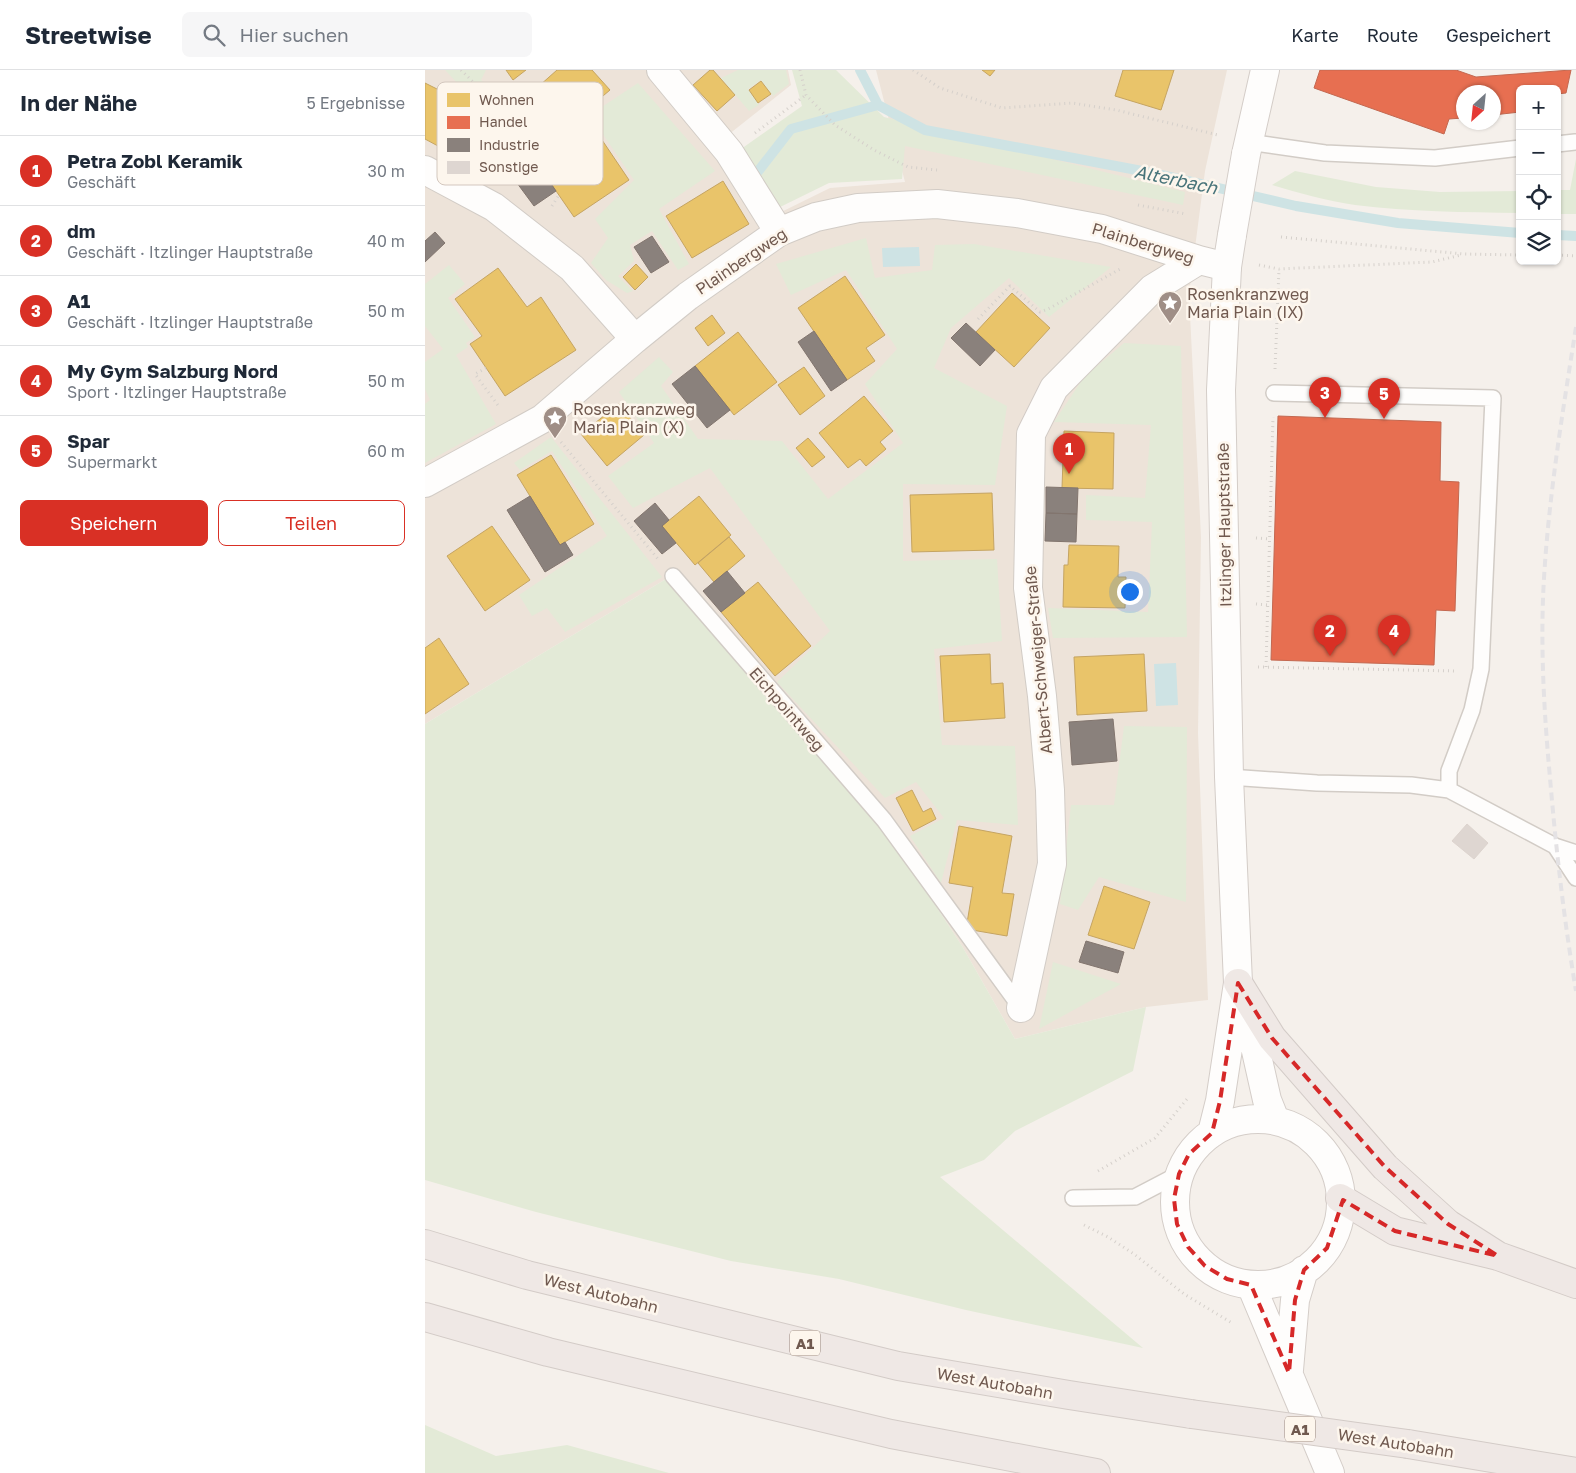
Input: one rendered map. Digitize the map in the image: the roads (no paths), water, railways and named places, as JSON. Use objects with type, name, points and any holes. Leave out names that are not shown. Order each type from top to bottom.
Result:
[{"type":"highway","points":[[1238,983],[1272,1038],[1385,1167],[1449,1224],[1498,1256]]},
{"type":"highway","points":[[1340,1198],[1395,1231],[1498,1256],[1576,1284]]},
{"type":"highway","name":"West Autobahn","points":[[425,1244],[527,1275],[898,1366],[1069,1396],[1408,1444],[1576,1472]]},
{"type":"highway","points":[[425,1317],[548,1352],[891,1434],[1097,1473]]},
{"type":"street","points":[[661,70],[729,152],[779,232]]},
{"type":"street","name":"Itzlinger Hauptstraße","points":[[1238,983],[1229,777],[1221,390],[1227,267],[1247,148],[1265,70]]},
{"type":"street","points":[[425,170],[437,176]]},
{"type":"street","points":[[453,185],[494,207],[572,268],[635,339]]},
{"type":"street","name":"Plainbergweg","points":[[425,483],[542,419],[688,296],[779,232],[816,217],[858,208],[937,204],[1017,213],[1102,229],[1227,267]]},
{"type":"street","name":"Albert-Schweiger-Straße","points":[[1021,1008],[1052,864],[1050,790],[1042,696],[1028,588],[1031,434],[1054,388],[1152,289],[1199,260]]},
{"type":"street","points":[[1238,983],[1257,1051],[1267,1100],[1275,1120]]},
{"type":"street","points":[[1212,1132],[1220,1101],[1238,983]]},
{"type":"street","points":[[1249,1118],[1275,1120],[1300,1130],[1318,1144],[1331,1164],[1339,1185],[1341,1209],[1336,1229],[1327,1248],[1313,1264],[1295,1276],[1274,1283],[1251,1285],[1227,1279],[1205,1266],[1188,1247],[1177,1224],[1174,1199],[1179,1174],[1189,1154],[1204,1137],[1223,1126],[1249,1118]]},
{"type":"street","points":[[1289,1373],[1295,1300],[1303,1270]]},
{"type":"street","points":[[1251,1285],[1330,1473]]},
{"type":"lane","points":[[1561,144],[1575,142]]},
{"type":"lane","points":[[1247,148],[1435,158],[1516,148]]},
{"type":"lane","points":[[1274,393],[1493,398],[1480,672],[1472,710],[1449,770],[1449,790]]},
{"type":"lane","name":"Eichpointweg","points":[[673,576],[884,820],[1021,1008]]},
{"type":"lane","points":[[1229,777],[1308,782],[1411,785],[1449,790],[1555,846],[1576,853]]},
{"type":"lane","points":[[1555,846],[1576,878]]},
{"type":"lane","points":[[1073,1198],[1135,1197],[1179,1174]]},
{"type":"waterway","name":"Alterbach","points":[[860,70],[878,105],[925,130],[1158,174],[1296,206],[1398,223],[1516,233]]},
{"type":"waterway","points":[[756,174],[791,129],[878,105]]},
{"type":"waterway","name":"Alterbach","points":[[1561,235],[1576,236]]},
{"type":"railway","points":[[1576,327],[1549,515],[1542,628],[1544,703],[1552,805],[1564,911],[1576,991]]},
{"type":"place","name":"Rosenkranzweg Maria Plain (IX)","points":[[1170,324]]},
{"type":"place","name":"A1","points":[[1325,418]]},
{"type":"place","name":"Spar","points":[[1384,419]]},
{"type":"place","name":"Rosenkranzweg Maria Plain (X)","points":[[555,439]]},
{"type":"place","name":"Petra Zobl Keramik","points":[[1069,474]]},
{"type":"place","name":"dm","points":[[1330,656]]},
{"type":"place","name":"My Gym Salzburg Nord","points":[[1394,656]]}]
